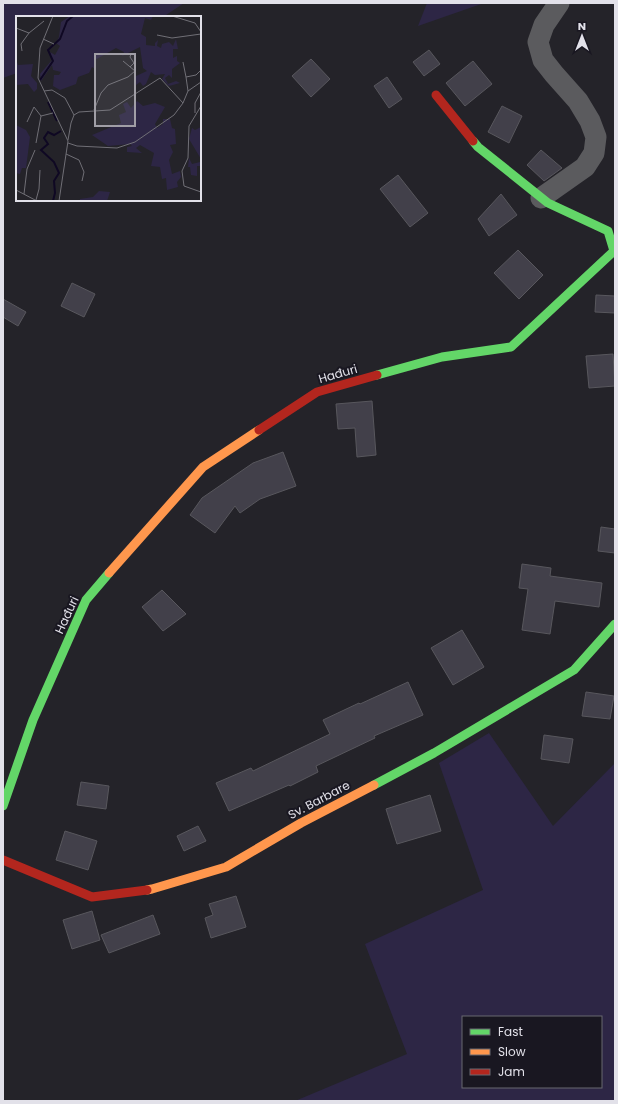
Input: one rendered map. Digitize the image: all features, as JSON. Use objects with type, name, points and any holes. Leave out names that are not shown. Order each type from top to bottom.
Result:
[{"type":"street","points":[[541,198],[585,167],[594,153],[596,137],[590,121],[578,101],[543,60],[538,42],[544,25],[558,3]]},
{"type":"street","name":"Hađuri","points":[[3,806],[33,720],[86,600],[203,467],[317,392],[442,357],[512,347],[614,251],[608,231],[548,203],[478,147],[436,94]]},
{"type":"street","name":"Sv. Barbare","points":[[3,860],[92,896],[152,889],[226,867],[301,823],[434,753],[574,670],[615,624]]},
{"type":"shaded area","points":[[3,3],[184,3],[164,16],[16,16],[16,73],[3,78]]},
{"type":"shaded area","points":[[427,3],[484,3],[418,26]]},
{"type":"shaded area","points":[[489,733],[553,826],[615,763],[615,1101],[295,1101],[407,1054],[365,944],[483,890],[439,763]]},
{"type":"building","points":[[429,50],[440,64],[424,76],[413,62]]},
{"type":"building","points":[[311,59],[330,79],[311,97],[292,76]]},
{"type":"building","points":[[473,61],[492,84],[465,106],[446,83]]},
{"type":"building","points":[[387,77],[402,99],[389,108],[374,86]]},
{"type":"building","points":[[502,106],[522,116],[509,143],[488,132]]},
{"type":"building","points":[[541,150],[562,168],[544,181],[527,165]]},
{"type":"building","points":[[398,175],[428,213],[410,227],[380,189]]},
{"type":"building","points":[[501,194],[517,215],[489,236],[478,219]]},
{"type":"building","points":[[518,250],[543,275],[519,299],[494,273]]},
{"type":"building","points":[[72,283],[95,294],[84,317],[61,306]]},
{"type":"building","points":[[596,295],[615,296],[615,313],[595,312]]},
{"type":"building","points":[[3,299],[26,312],[18,326],[3,317]]},
{"type":"building","points":[[613,354],[615,386],[589,388],[586,356]]},
{"type":"building","points":[[372,401],[376,455],[357,457],[355,428],[338,429],[336,404]]},
{"type":"building","points":[[283,452],[296,486],[260,499],[240,513],[235,506],[215,533],[190,515],[202,498],[253,463]]},
{"type":"building","points":[[601,527],[615,529],[615,553],[598,551]]},
{"type":"building","points":[[522,564],[551,568],[550,576],[602,583],[599,607],[555,601],[550,634],[522,630],[528,589],[519,588]]},
{"type":"building","points":[[162,590],[186,614],[163,631],[142,607]]},
{"type":"building","points":[[462,630],[484,667],[453,685],[431,648]]},
{"type":"building","points":[[408,682],[423,715],[374,736],[375,738],[316,766],[318,772],[290,786],[289,785],[229,811],[216,783],[251,768],[253,771],[330,734],[323,720]]},
{"type":"building","points":[[586,692],[614,696],[610,719],[582,716]]},
{"type":"building","points":[[544,735],[573,739],[569,763],[541,759]]},
{"type":"building","points":[[81,782],[109,786],[106,809],[77,805]]},
{"type":"building","points":[[430,795],[441,831],[397,844],[386,809]]},
{"type":"building","points":[[198,826],[206,841],[184,851],[177,836]]},
{"type":"building","points":[[65,831],[97,841],[88,870],[56,860]]},
{"type":"building","points":[[236,896],[246,927],[211,938],[205,918],[213,915],[209,904]]},
{"type":"building","points":[[92,911],[100,940],[72,949],[63,920]]},
{"type":"building","points":[[153,915],[160,934],[109,953],[101,935]]},
{"type":"traffic: fast","points":[[377,375],[442,357],[511,347],[614,251],[608,231],[548,203],[478,147],[473,141]]},
{"type":"traffic: fast","points":[[3,806],[33,720],[86,600],[109,573]]},
{"type":"traffic: fast","points":[[374,785],[434,753],[574,670],[615,624]]},
{"type":"traffic: slow","points":[[109,573],[203,467],[259,430]]},
{"type":"traffic: slow","points":[[147,890],[226,867],[301,823],[374,785]]},
{"type":"traffic: jam","points":[[436,95],[473,141]]},
{"type":"traffic: jam","points":[[259,430],[317,392],[377,375]]},
{"type":"traffic: jam","points":[[3,860],[92,897],[147,890]]}]
